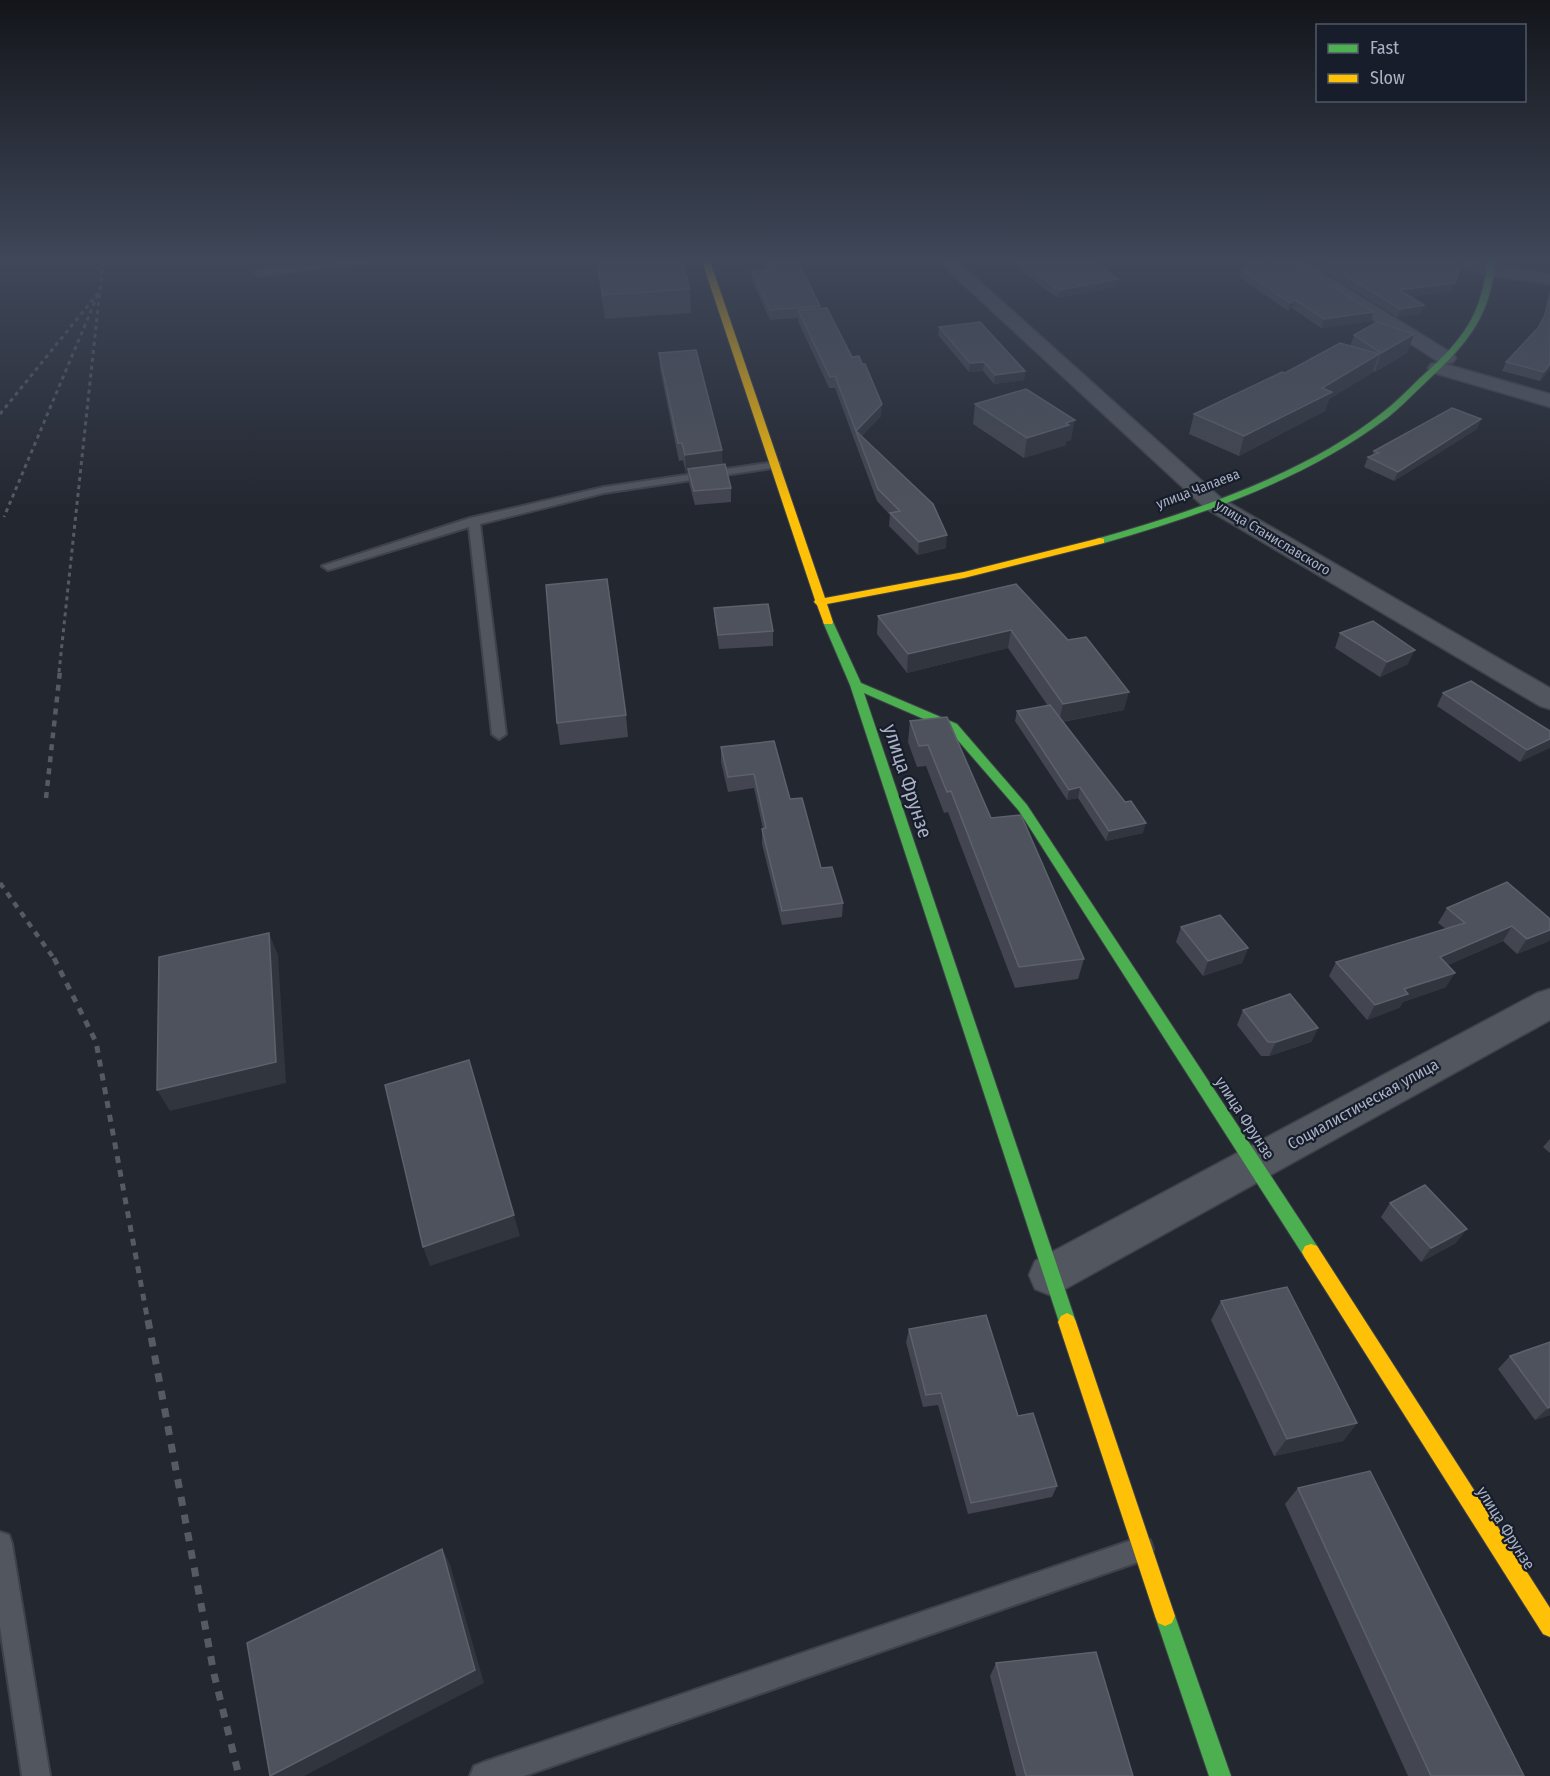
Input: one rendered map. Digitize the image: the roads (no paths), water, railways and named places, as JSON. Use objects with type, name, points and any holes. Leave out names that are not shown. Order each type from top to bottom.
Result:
[{"type":"street","name":"улица Фрунзе","points":[[734,344],[819,602],[856,685],[1050,1275],[1220,1776]]},
{"type":"street","name":"улица Станиславского","points":[[1038,344],[1213,503],[1550,700]]},
{"type":"street","points":[[1414,344],[1442,363],[1550,401]]},
{"type":"street","name":"улица Чапаева","points":[[819,602],[950,579],[1089,545],[1213,503],[1306,462],[1382,417],[1442,363],[1458,344]]},
{"type":"street","name":"улица Фрунзе","points":[[856,685],[953,727],[1023,808],[1255,1163],[1550,1627]]},
{"type":"street","name":"Социалистическая улица","points":[[1050,1275],[1550,1003]]},
{"type":"lane","points":[[327,566],[474,521],[603,490],[775,465]]},
{"type":"lane","points":[[474,521],[499,734]]},
{"type":"lane","points":[[0,1544],[36,1776]]},
{"type":"lane","points":[[484,1776],[1142,1549]]},
{"type":"railway","points":[[0,414],[57,344]]},
{"type":"railway","points":[[4,517],[77,344]]},
{"type":"railway","points":[[59,672],[94,344]]},
{"type":"railway","points":[[46,798],[60,671]]},
{"type":"railway","points":[[0,883],[55,960]]},
{"type":"railway","points":[[55,960],[96,1042],[148,1322]]},
{"type":"railway","points":[[148,1320],[214,1674],[239,1776]]}]
